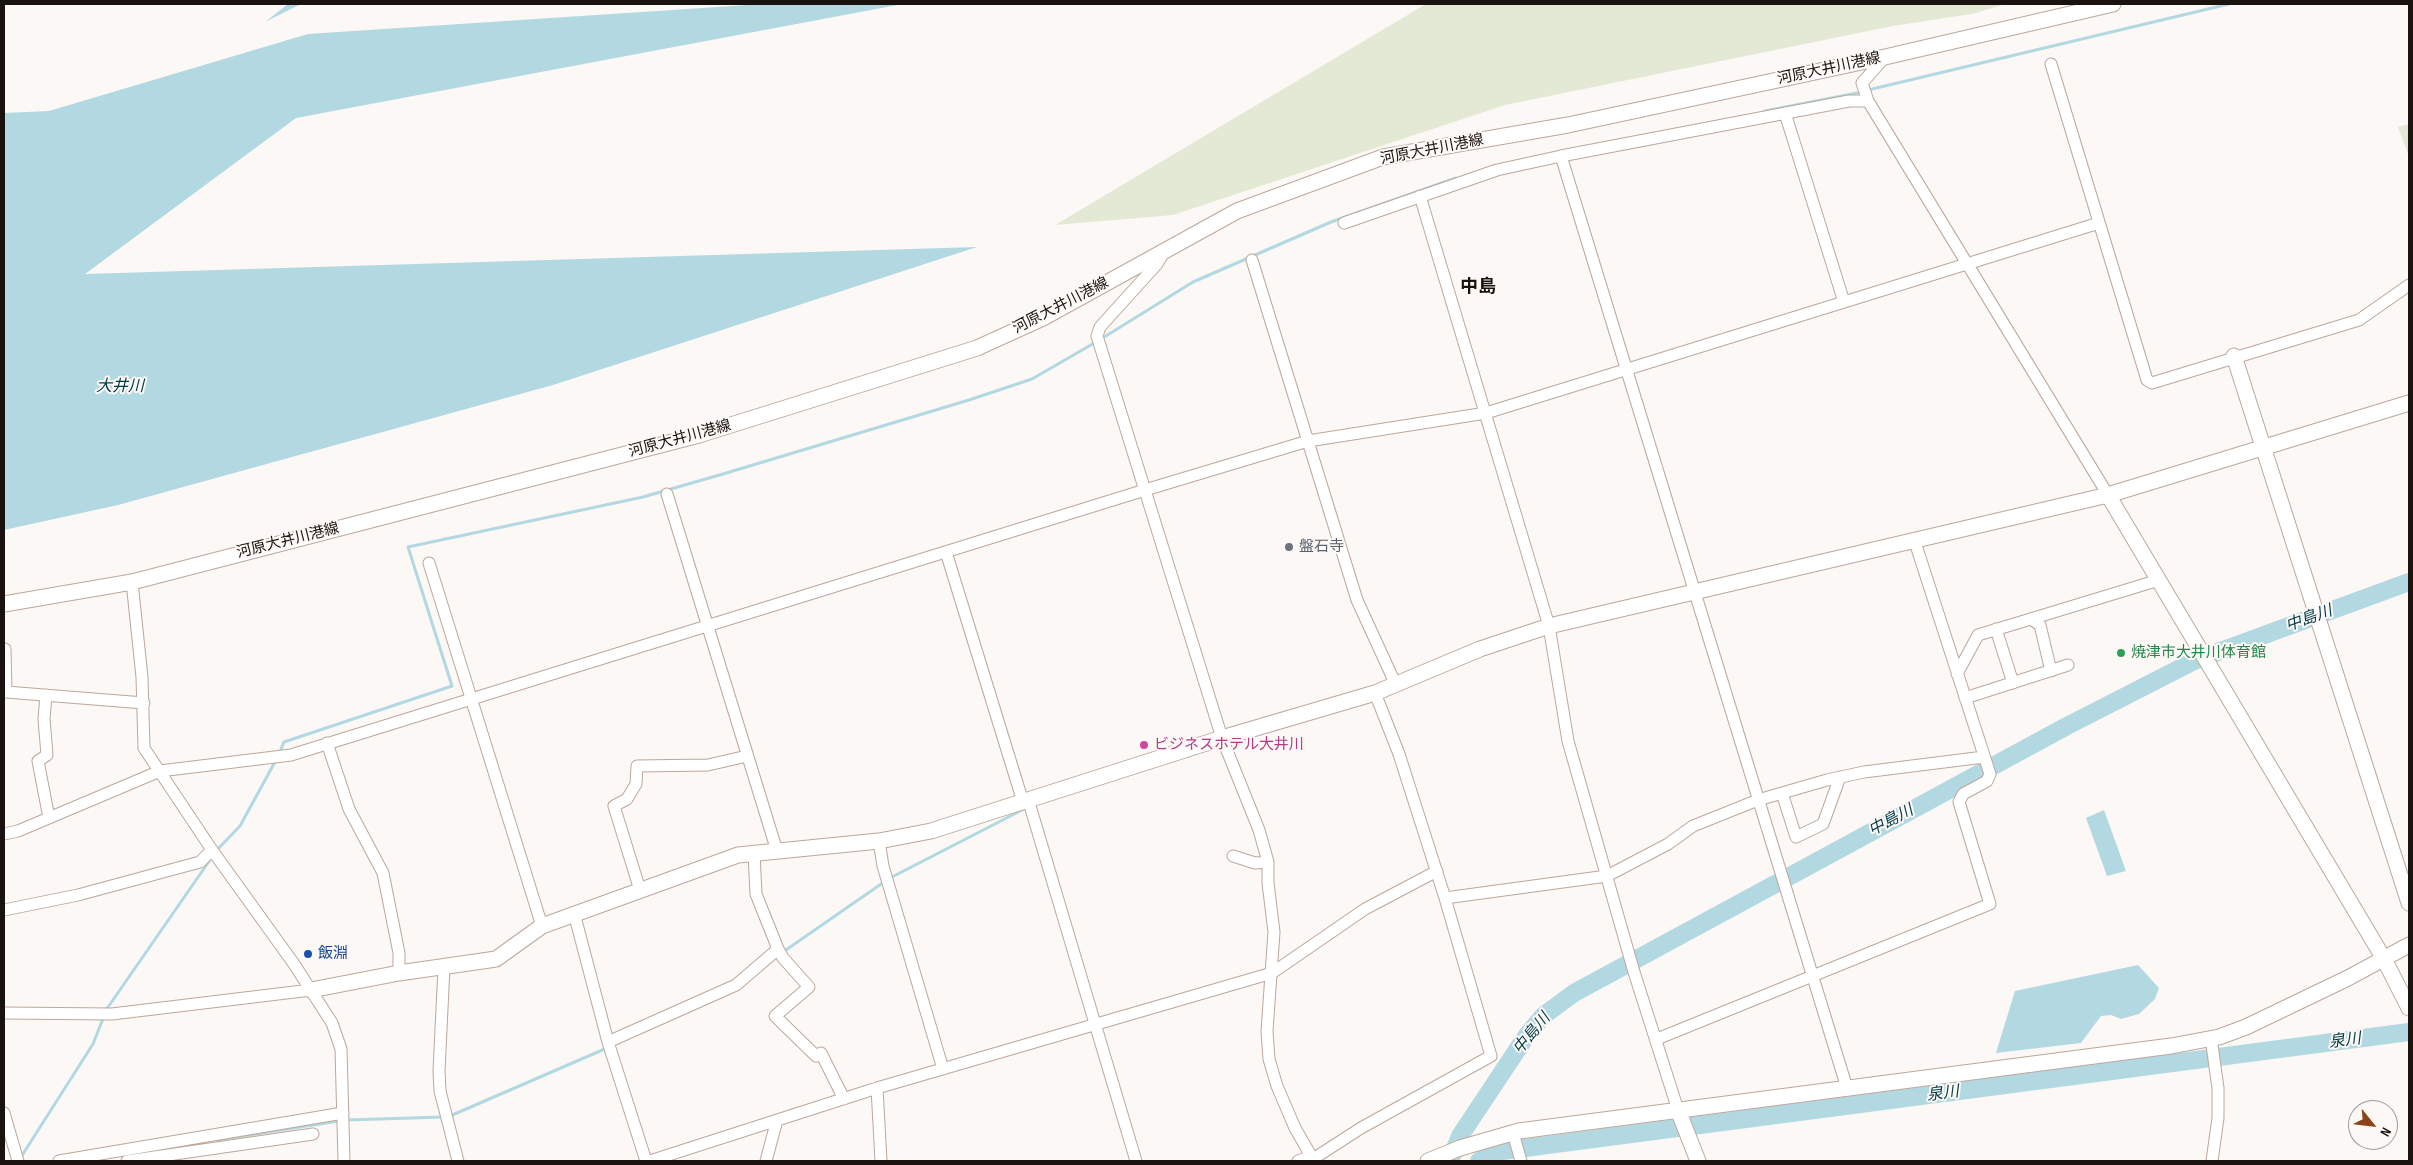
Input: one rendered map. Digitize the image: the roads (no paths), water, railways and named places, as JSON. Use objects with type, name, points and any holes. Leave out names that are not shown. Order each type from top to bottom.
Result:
[{"type":"street","name":"河原大井川港線","points":[[4,604],[132,582],[699,435],[977,348],[1043,318],[1237,211],[1383,157],[1568,125],[1885,57],[2113,4]]},
{"type":"street","points":[[1885,57],[1862,83],[1867,99],[2159,580],[2198,650],[2211,668],[2384,959],[2409,1008]]},
{"type":"street","points":[[2051,64],[2147,380],[2152,383],[2234,356],[2359,320],[2409,285]]},
{"type":"street","points":[[1344,223],[1497,170],[1785,113],[1867,99]]},
{"type":"street","points":[[1785,113],[1844,302]]},
{"type":"street","points":[[1561,156],[1780,869],[1783,886],[1814,976],[1847,1088]]},
{"type":"street","points":[[1420,196],[1549,626],[1568,741],[1634,972],[1657,1039],[1678,1111],[1698,1161]]},
{"type":"street","points":[[4,834],[18,831],[160,771],[287,756],[1308,441],[1486,414],[2099,223]]},
{"type":"street","points":[[1164,252],[1158,264],[1100,328],[1099,341],[1224,742],[1259,830],[1268,862],[1268,883],[1274,932],[1267,1031],[1269,1059],[1277,1086],[1295,1128],[1313,1159]]},
{"type":"street","points":[[1252,260],[1357,600],[1396,685]]},
{"type":"street","points":[[2234,356],[2409,903]]},
{"type":"street","points":[[4,1013],[111,1014],[311,990],[399,973],[496,959],[542,926],[738,855],[879,841],[931,831],[1028,803],[1375,693],[1480,649],[1549,626],[1915,542],[2108,495],[2409,403]]},
{"type":"street","points":[[667,494],[777,851]]},
{"type":"street","points":[[1657,1039],[1990,904],[1959,802],[1963,794],[1987,781],[1990,774],[1915,542]]},
{"type":"street","points":[[946,552],[1028,803],[1136,1161]]},
{"type":"street","points":[[429,564],[542,926]]},
{"type":"street","points":[[1957,674],[1978,635],[2159,580]]},
{"type":"street","points":[[132,582],[144,702],[144,748],[332,1023],[341,1049],[344,1161]]},
{"type":"street","points":[[2031,619],[2040,625],[2051,671]]},
{"type":"street","points":[[1996,629],[2012,683]]},
{"type":"street","points":[[5,649],[6,692],[144,702]]},
{"type":"street","points":[[1965,698],[2068,665]]},
{"type":"street","points":[[1298,1161],[1313,1159],[1361,1128],[1491,1056],[1437,871],[1399,754],[1375,693]]},
{"type":"street","points":[[46,695],[44,720],[47,755],[38,761],[49,818]]},
{"type":"street","points":[[327,743],[349,809],[383,873],[398,953],[399,973]]},
{"type":"street","points":[[640,890],[614,806],[628,799],[636,784],[637,766],[708,765],[747,756]]},
{"type":"street","points":[[1445,898],[1607,876],[1668,844],[1693,826],[1758,800],[1840,777],[1984,757]]},
{"type":"street","points":[[1782,794],[1796,836],[1823,824],[1840,777]]},
{"type":"street","points":[[879,841],[885,874],[943,1070]]},
{"type":"street","points":[[4,910],[78,895],[200,862],[214,853]]},
{"type":"street","points":[[754,853],[756,894],[780,952],[809,987],[775,1016],[816,1056],[821,1054],[844,1099]]},
{"type":"street","points":[[1233,856],[1255,863],[1268,862]]},
{"type":"street","points":[[650,1161],[877,1088],[1272,973],[1366,909],[1437,871]]},
{"type":"street","points":[[574,914],[610,1046],[646,1161]]},
{"type":"street","points":[[1429,1161],[1460,1148],[1513,1133],[2212,1039],[2254,1024],[2409,945]]},
{"type":"street","points":[[610,1046],[736,985],[780,952]]},
{"type":"street","points":[[444,967],[439,1071],[440,1091],[447,1110],[458,1161]]},
{"type":"street","points":[[2212,1039],[2216,1071],[2218,1118],[2212,1161]]},
{"type":"street","points":[[877,1088],[881,1161]]},
{"type":"street","points":[[4,1113],[17,1160]]},
{"type":"street","points":[[59,1161],[343,1114]]},
{"type":"street","points":[[766,1161],[777,1120]]},
{"type":"street","points":[[1513,1133],[1521,1160]]},
{"type":"street","points":[[127,1161],[313,1134]]},
{"type":"water","points":[[288,4],[301,4],[265,22]]},
{"type":"water","name":"大井川","points":[[763,4],[903,4],[296,118],[85,274],[977,247],[553,385],[118,505],[4,530],[4,113],[49,111],[308,34]]},
{"type":"water","points":[[2104,810],[2126,871],[2107,876],[2086,818]]},
{"type":"water","points":[[2138,965],[2159,988],[2155,999],[2139,1014],[2121,1019],[2111,1015],[2101,1016],[2081,1043],[1996,1053],[2015,991]]},
{"type":"waterway","points":[[1868,90],[2229,4]]},
{"type":"waterway","points":[[1765,111],[1862,92]]},
{"type":"waterway","points":[[1101,339],[1193,282],[1331,222],[1456,178]]},
{"type":"waterway","points":[[279,754],[284,742],[452,686],[408,547],[643,497],[723,474],[969,400],[1032,379],[1096,342]]},
{"type":"waterway","name":"中島川","points":[[1450,1161],[1460,1136],[1527,1035],[1543,1016],[1574,993],[2067,726],[2196,660],[2409,582]]},
{"type":"waterway","points":[[215,852],[240,826],[276,760]]},
{"type":"waterway","points":[[890,878],[1026,808]]},
{"type":"waterway","points":[[106,1010],[212,857]]},
{"type":"waterway","points":[[783,952],[884,882]]},
{"type":"waterway","points":[[21,1157],[93,1044],[104,1016]]},
{"type":"waterway","name":"泉川","points":[[1479,1161],[1502,1151],[2409,1032]]},
{"type":"waterway","points":[[450,1116],[607,1048]]},
{"type":"waterway","points":[[346,1120],[444,1117]]},
{"type":"waterway","points":[[217,1140],[339,1121]]},
{"type":"place","name":"盤石寺","points":[[1289,547]]},
{"type":"place","name":"焼津市大井川体育館","points":[[2121,653]]},
{"type":"place","name":"ビジネスホテル大井川","points":[[1144,745]]},
{"type":"place","name":"飯淵","points":[[308,954]]},
{"type":"district","name":"中島","points":[[1478,287]]}]
